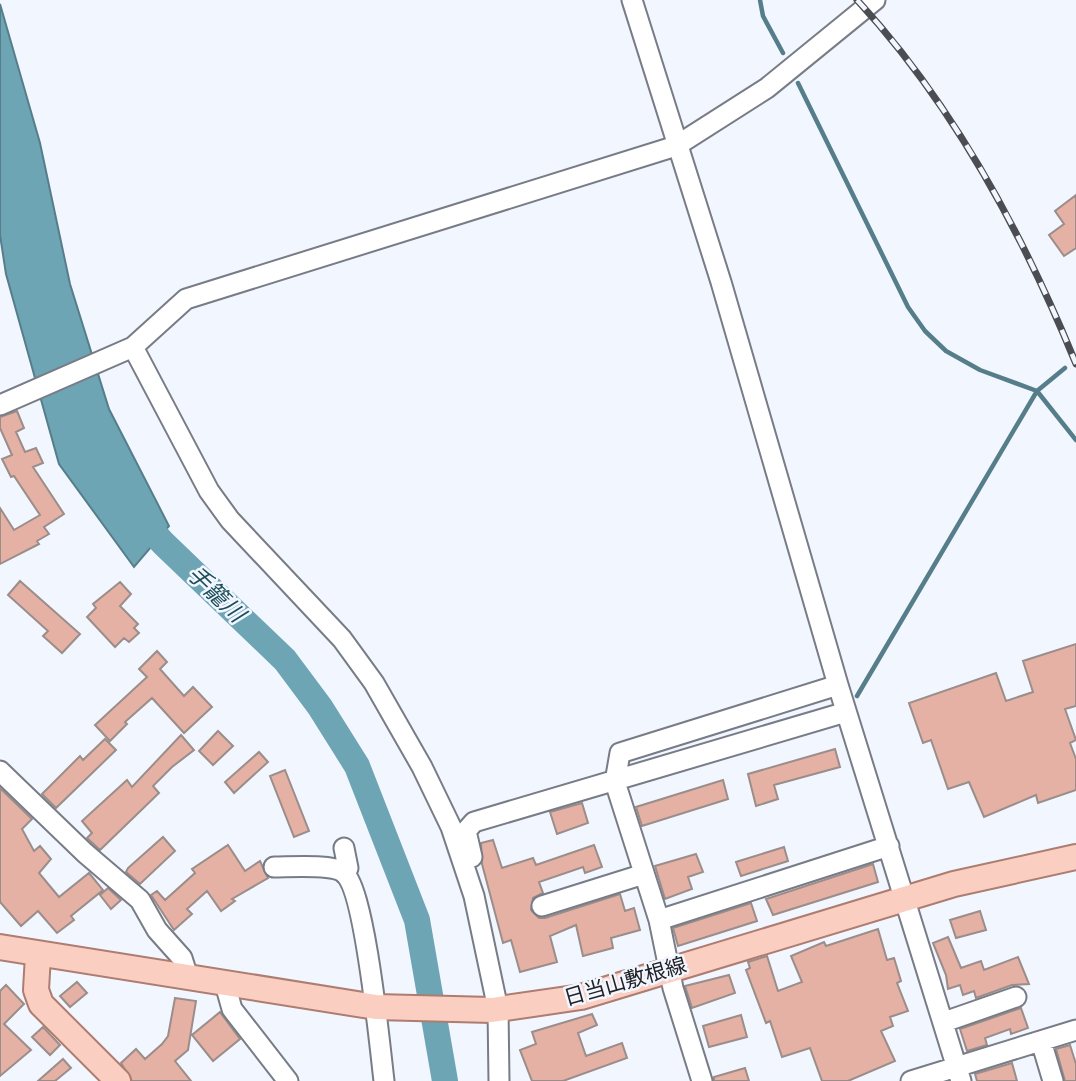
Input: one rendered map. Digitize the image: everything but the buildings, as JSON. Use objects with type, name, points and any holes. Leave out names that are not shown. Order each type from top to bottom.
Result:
[{"type":"main road","name":"日当山敷根線","points":[[0,947],[379,1007],[495,1010],[581,997],[954,884],[1076,856]]},
{"type":"main road","points":[[38,954],[36,990],[41,1004],[118,1081]]},
{"type":"street","points":[[632,0],[721,282],[846,712],[959,1074]]},
{"type":"street","points":[[7,402],[130,349],[177,305],[196,295],[676,146],[767,89],[875,0]]},
{"type":"street","points":[[130,349],[200,477],[216,501],[230,520],[342,639],[401,727],[451,827],[474,896],[495,1010],[499,1081]]},
{"type":"street","points":[[702,1081],[659,920],[615,782],[620,754],[838,685]]},
{"type":"street","points":[[474,896],[481,888],[466,831],[474,822],[846,712]]},
{"type":"street","points":[[0,771],[85,853],[140,900],[157,930],[182,958],[188,977]]},
{"type":"street","points":[[659,920],[889,846]]},
{"type":"street","points":[[344,848],[348,857],[345,874],[369,959],[379,1007],[384,1081]]},
{"type":"street","points":[[274,867],[336,869],[345,874]]},
{"type":"street","points":[[542,906],[644,873]]},
{"type":"street","points":[[225,984],[232,1009],[288,1081]]},
{"type":"street","points":[[944,1022],[1016,997]]},
{"type":"street","points":[[911,1081],[959,1074],[1076,1030]]},
{"type":"street","points":[[1041,1041],[1053,1081]]},
{"type":"water","points":[[0,4],[40,143],[70,284],[109,409],[169,526],[134,567],[59,464],[6,274],[0,235]]},
{"type":"waterway","points":[[760,0],[763,16],[783,53]]},
{"type":"waterway","points":[[798,83],[908,307],[925,331],[946,351],[980,370],[1037,391],[1076,440]]},
{"type":"waterway","points":[[857,696],[1037,391],[1065,368]]},
{"type":"waterway","name":"手籠川","points":[[136,513],[163,543],[285,660],[320,707],[357,766],[417,920],[445,1081]]},
{"type":"railway","points":[[857,0],[924,82],[983,172],[1033,267],[1076,364]]}]
